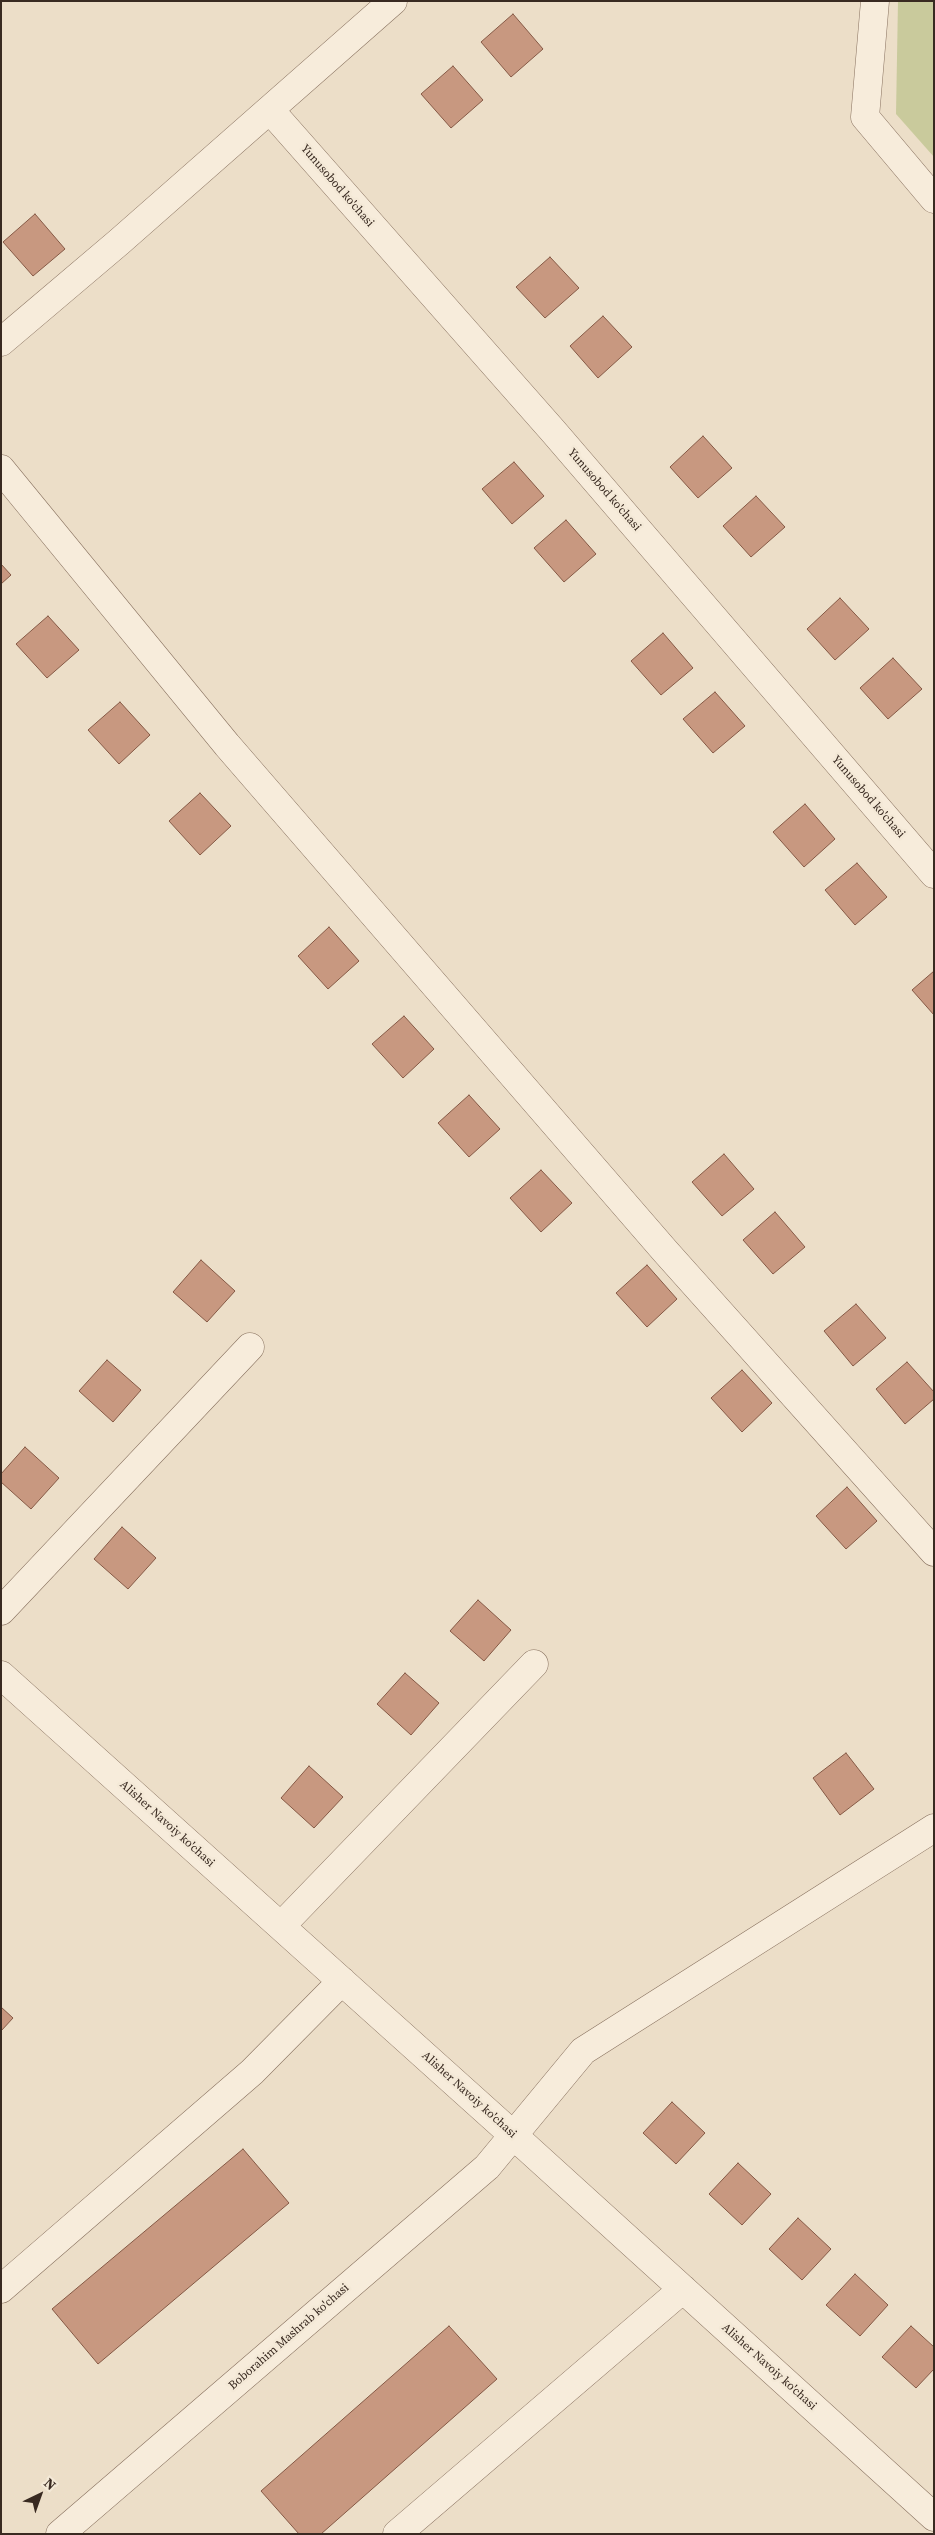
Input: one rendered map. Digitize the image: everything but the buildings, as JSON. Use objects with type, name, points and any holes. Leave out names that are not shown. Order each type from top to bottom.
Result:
[{"type":"street","points":[[1,342],[270,110],[393,1]]},
{"type":"street","points":[[874,1],[865,117],[934,199]]},
{"type":"street","name":"Yunusobod ko'chasi","points":[[270,110],[553,431],[934,874]]},
{"type":"street","points":[[1,469],[227,745],[665,1251],[934,1552]]},
{"type":"street","points":[[1,1611],[250,1347]]},
{"type":"street","points":[[281,1926],[534,1664]]},
{"type":"street","name":"Alisher Navoiy ko'chasi","points":[[1,1675],[513,2135],[934,2517]]},
{"type":"street","name":"Boborahim Mashrab ko'chasi","points":[[60,2534],[486,2167],[583,2051],[934,1828]]},
{"type":"street","points":[[1,2289],[252,2072],[342,1982]]},
{"type":"street","points":[[397,2534],[683,2289]]},
{"type":"green space","points":[[898,1],[934,1],[934,157],[896,114]]}]
